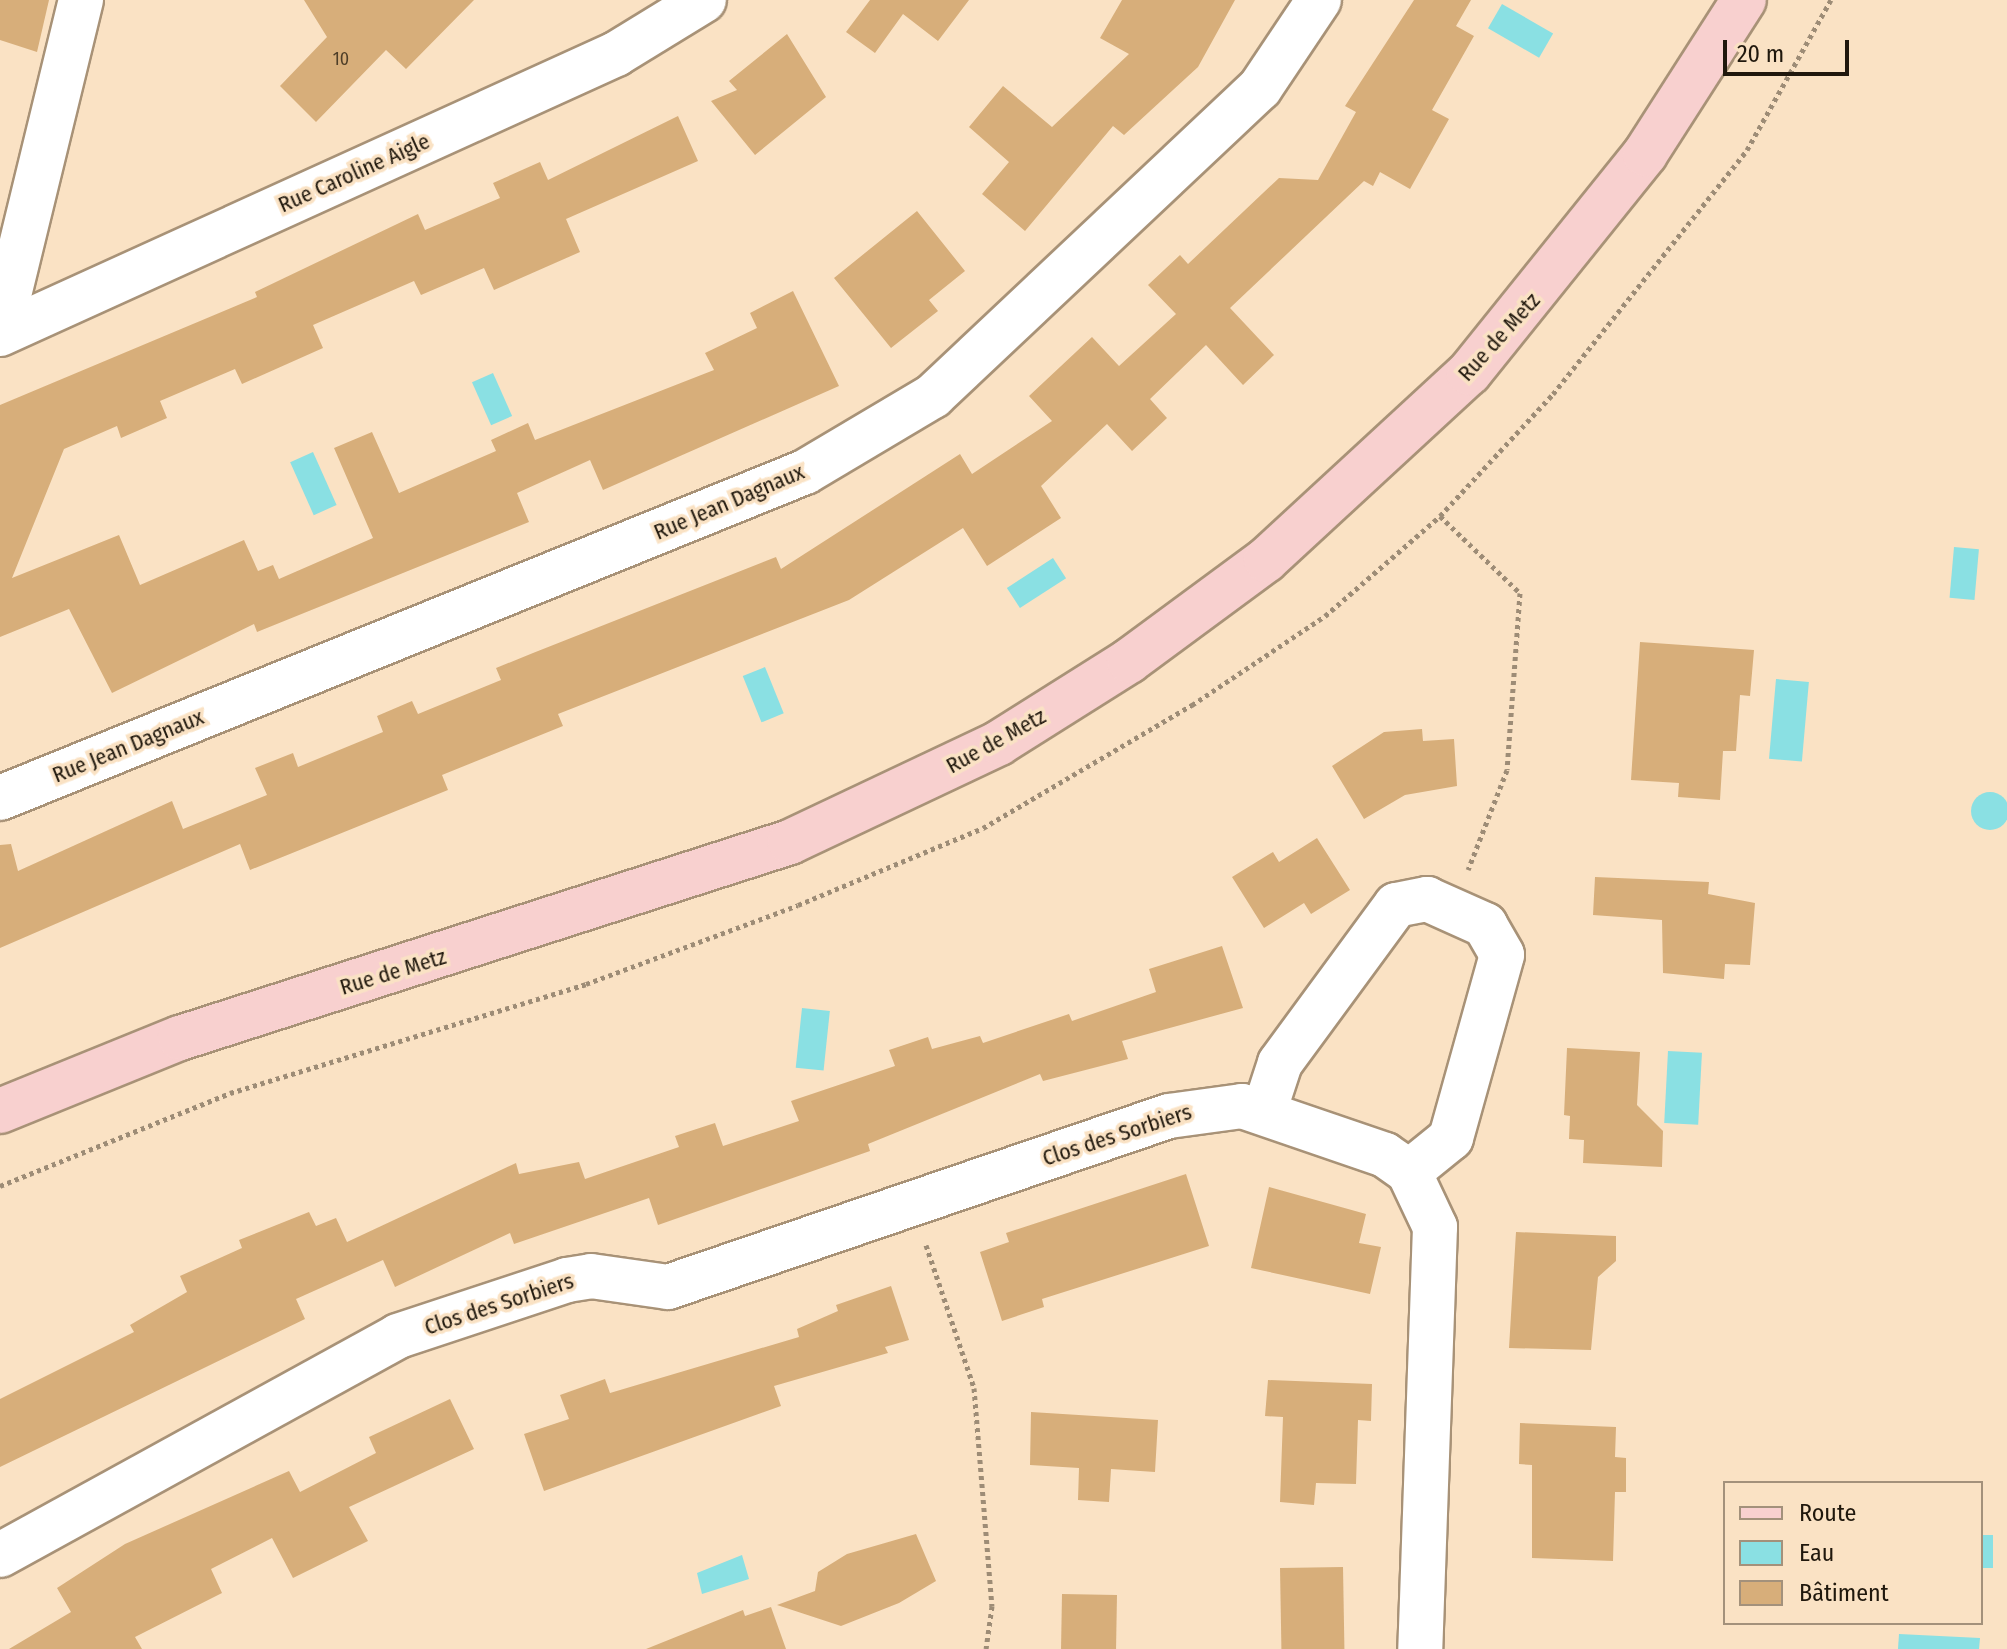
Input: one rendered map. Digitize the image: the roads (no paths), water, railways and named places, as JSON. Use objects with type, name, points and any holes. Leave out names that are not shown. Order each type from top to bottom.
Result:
[{"type":"main road","name":"Rue de Metz","points":[[0,1111],[180,1038],[790,842],[999,743],[1129,661],[1266,560],[1469,373],[1645,154],[1744,0]]},
{"type":"street","points":[[0,333],[81,0]]},
{"type":"street","name":"Rue Caroline Aigle","points":[[0,333],[616,54],[703,0]]},
{"type":"street","name":"Rue Jean Dagnaux","points":[[0,798],[805,472],[933,396],[1260,88],[1319,0]]},
{"type":"street","points":[[1265,1109],[1280,1063],[1396,905],[1427,899],[1485,925],[1502,955],[1451,1138],[1409,1172]]},
{"type":"street","name":"Clos des Sorbiers","points":[[0,1555],[105,1491],[398,1336],[567,1280],[668,1287],[1169,1116],[1218,1105],[1265,1109],[1385,1155],[1409,1172],[1426,1198],[1439,1258],[1420,1649]]},
{"type":"water","points":[[1502,4],[1553,34],[1539,58],[1488,28]]},
{"type":"water","points":[[493,373],[512,416],[491,425],[472,382]]},
{"type":"water","points":[[313,452],[337,505],[314,515],[290,462]]},
{"type":"water","points":[[1954,547],[1979,549],[1974,600],[1950,598]]},
{"type":"water","points":[[1053,558],[1066,578],[1020,608],[1007,588]]},
{"type":"water","points":[[765,667],[784,713],[761,722],[743,676]]},
{"type":"water","points":[[1776,679],[1809,682],[1802,762],[1769,759]]},
{"type":"water","points":[[1983,793],[1997,793],[2008,804],[2008,818],[1997,829],[1983,829],[1972,818],[1972,804]]},
{"type":"water","points":[[802,1008],[830,1011],[824,1071],[796,1068]]},
{"type":"water","points":[[1668,1051],[1702,1053],[1698,1125],[1664,1123]]},
{"type":"water","points":[[1983,1535],[1993,1535],[1993,1568],[1983,1568]]},
{"type":"water","points":[[742,1555],[749,1579],[702,1594],[697,1573]]},
{"type":"water","points":[[1899,1634],[1980,1638],[1979,1649],[1898,1649]]}]
